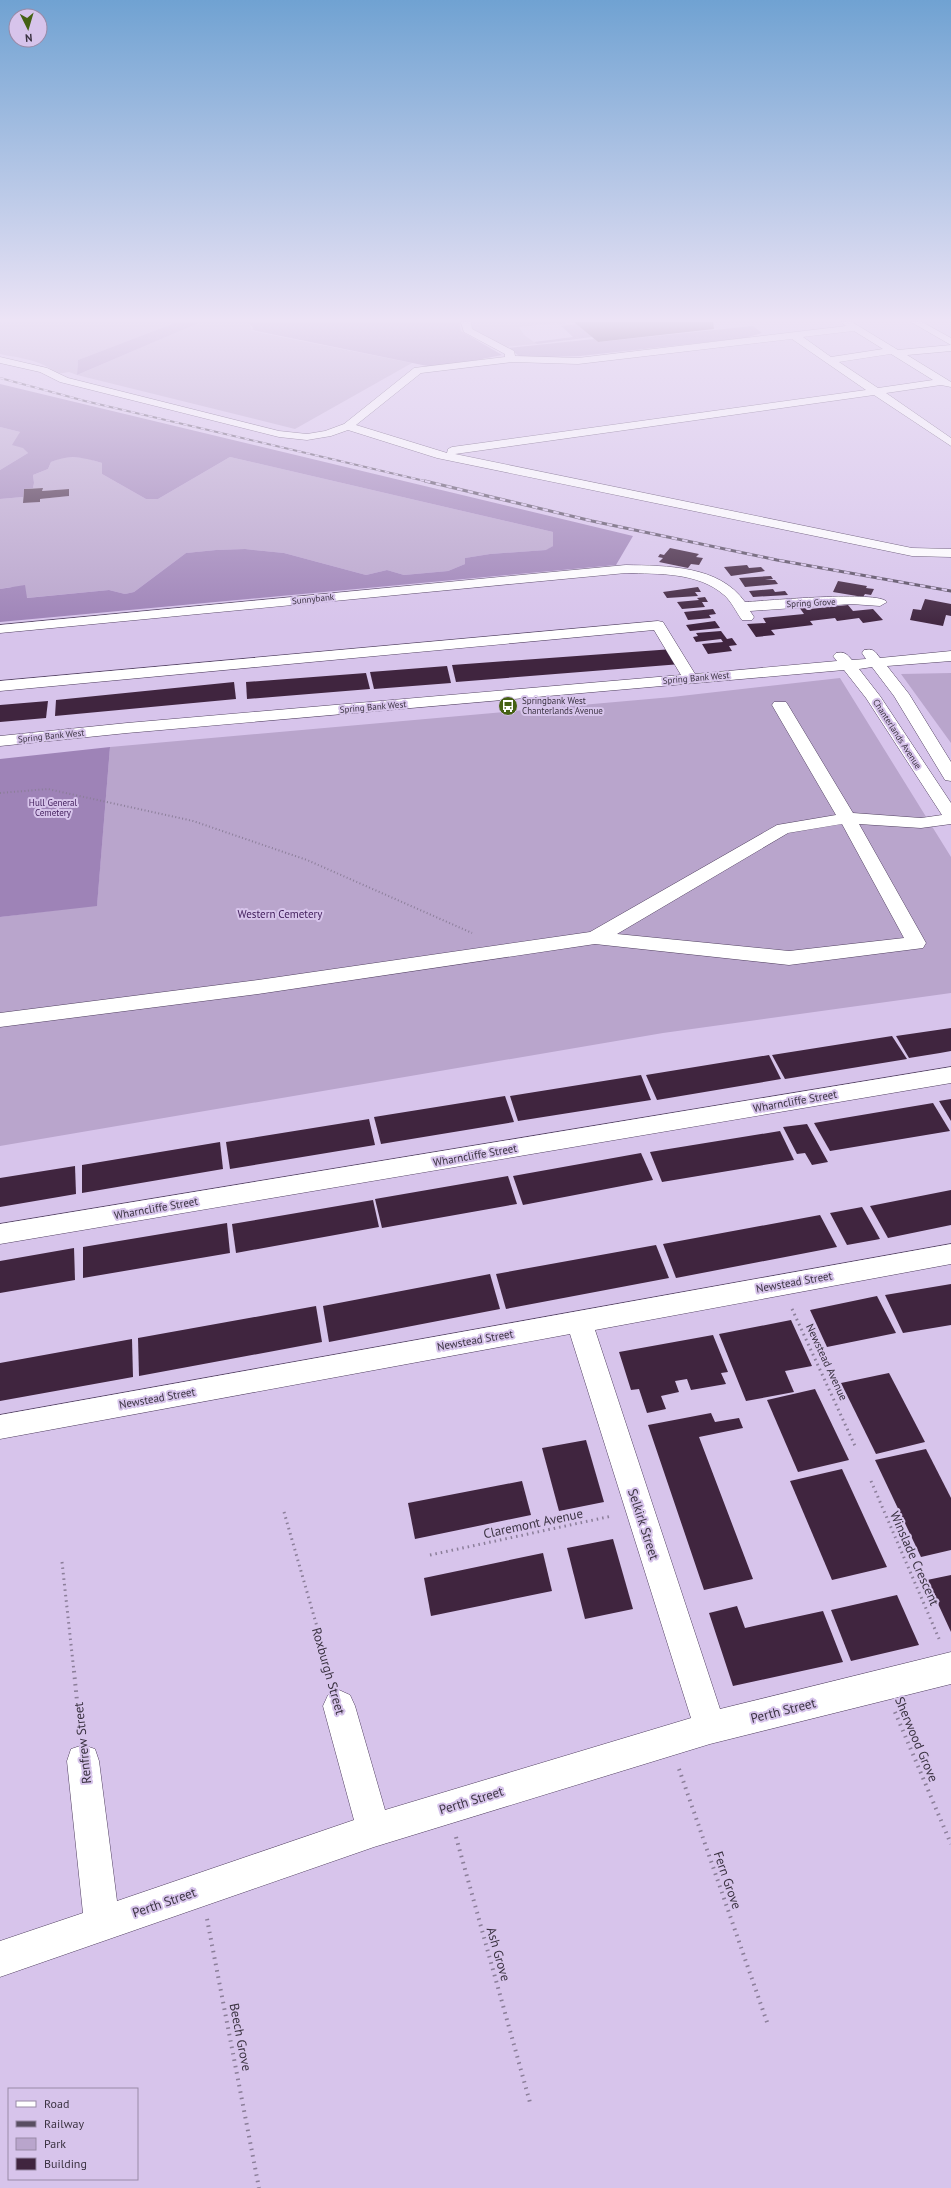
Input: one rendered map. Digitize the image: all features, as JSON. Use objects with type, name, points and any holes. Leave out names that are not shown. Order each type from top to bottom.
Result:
[{"type":"street","points":[[240,424],[279,434],[307,437],[327,434],[350,424]]},
{"type":"street","points":[[437,454],[645,424]]},
{"type":"street","points":[[924,424],[951,443]]},
{"type":"street","points":[[348,426],[437,454],[912,552],[951,553]]},
{"type":"street","name":"Spring Grove","points":[[626,569],[686,574],[714,582],[729,592],[744,612],[851,600],[889,603]]},
{"type":"street","name":"Sunnybank","points":[[0,629],[626,569]]},
{"type":"street","points":[[0,686],[658,625],[691,679]]},
{"type":"street","name":"Spring Bank West","points":[[0,742],[127,728],[691,679],[871,656],[951,643]]},
{"type":"street","points":[[871,656],[901,694],[951,776]]},
{"type":"street","name":"Spring Bank West","points":[[871,656],[951,656]]},
{"type":"street","name":"Chanterlands Avenue","points":[[845,659],[951,818]]},
{"type":"street","points":[[0,1020],[511,951],[595,938],[789,958],[916,943],[847,818],[780,705]]},
{"type":"street","points":[[595,938],[783,829],[847,818],[921,823],[951,818]]},
{"type":"street","name":"Wharncliffe Street","points":[[0,1234],[951,1075]]},
{"type":"street","name":"Newstead Street","points":[[0,1427],[951,1254]]},
{"type":"street","name":"Selkirk Street","points":[[579,1321],[710,1728]]},
{"type":"street","name":"Perth Street","points":[[0,1959],[374,1830],[710,1728],[884,1685],[946,1656]]},
{"type":"street","name":"Roxburgh Street","points":[[339,1706],[374,1830]]},
{"type":"street","name":"Renfrew Street","points":[[83,1761],[102,1924]]},
{"type":"path","points":[[0,793],[48,789],[193,821],[307,860],[511,951]]},
{"type":"path","name":"Newstead Avenue","points":[[781,1284],[856,1448]]},
{"type":"path","name":"Winslade Crescent","points":[[871,1481],[946,1656]]},
{"type":"path","name":"Claremont Avenue","points":[[430,1555],[640,1510]]},
{"type":"path","name":"Roxburgh Street","points":[[284,1512],[339,1706]]},
{"type":"path","name":"Renfrew Street","points":[[62,1562],[83,1761]]},
{"type":"path","name":"Sherwood Grove","points":[[884,1685],[951,1844]]},
{"type":"path","name":"Fern Grove","points":[[669,1740],[768,2025]]},
{"type":"path","name":"Ash Grove","points":[[447,1808],[531,2106]]},
{"type":"path","name":"Beech Grove","points":[[201,1890],[259,2188]]},
{"type":"green space","points":[[0,424],[167,424],[633,536],[616,565],[0,622],[0,589],[25,585],[27,598],[109,590],[125,594],[134,592],[186,553],[245,549],[284,553],[366,575],[387,570],[404,575],[448,571],[465,564],[465,558],[490,554],[546,550],[553,546],[553,532],[230,457],[158,499],[146,499],[102,474],[102,463],[76,457],[64,458],[51,462],[48,469],[33,475],[33,488],[24,489],[23,497],[0,499],[0,470],[28,453],[23,448],[12,445],[20,432],[0,427]]},
{"type":"green space","points":[[275,424],[304,424],[295,429]]},
{"type":"green space","points":[[0,427],[20,432],[17,440],[28,453],[0,470]]},
{"type":"green space","points":[[63,457],[86,458],[102,463],[102,474],[146,499],[158,499],[230,457],[553,532],[553,546],[547,550],[490,554],[465,558],[465,564],[448,571],[404,575],[387,570],[366,575],[284,553],[245,549],[216,550],[186,553],[134,592],[125,594],[109,590],[26,598],[11,587],[0,589],[0,499],[23,497],[23,503],[40,502],[40,499],[69,496],[69,489],[42,491],[42,488],[33,488],[33,475],[48,469],[51,462]]},
{"type":"green space","points":[[951,673],[951,743],[901,674]]},
{"type":"green space","name":"Western Cemetery","points":[[840,678],[951,857],[951,993],[663,1033],[0,1146],[0,917],[97,905],[110,747],[672,697]]},
{"type":"green space","name":"Hull General Cemetery","points":[[110,747],[97,906],[0,917],[0,759]]},
{"type":"building","points":[[43,488],[42,491],[69,489],[69,496],[40,499],[40,502],[23,503],[24,489]]},
{"type":"building","points":[[670,548],[699,554],[696,557],[703,558],[699,565],[691,564],[688,568],[659,562],[663,558],[658,557],[660,554],[664,555]]},
{"type":"building","points":[[747,565],[749,568],[761,567],[765,571],[731,576],[724,567]]},
{"type":"building","points":[[771,576],[773,579],[765,580],[775,580],[778,584],[745,587],[739,578]]},
{"type":"building","points":[[838,581],[867,586],[866,588],[874,589],[871,595],[865,594],[863,597],[833,592]]},
{"type":"building","points":[[698,587],[701,592],[695,592],[698,596],[667,598],[663,592]]},
{"type":"building","points":[[773,589],[775,592],[785,591],[788,595],[753,597],[749,591]]},
{"type":"building","points":[[705,597],[708,602],[702,602],[705,607],[682,609],[677,602],[699,600],[697,598]]},
{"type":"building","points":[[925,599],[951,604],[951,616],[946,615],[943,626],[910,620],[913,609],[921,610]]},
{"type":"building","points":[[848,605],[853,611],[873,609],[883,620],[863,623],[859,618],[837,621],[835,618],[810,621],[813,625],[771,630],[775,635],[756,637],[747,624],[766,623],[763,618],[804,614],[799,607],[807,606],[810,609]]},
{"type":"building","points":[[713,609],[716,614],[709,615],[711,618],[688,620],[684,612]]},
{"type":"building","points":[[715,621],[720,628],[690,631],[686,625]]},
{"type":"building","points":[[721,631],[727,639],[732,638],[737,645],[729,646],[732,651],[708,654],[702,644],[723,642],[721,639],[696,642],[693,637],[698,636],[696,633]]},
{"type":"building","points":[[673,649],[681,664],[456,682],[452,665]]},
{"type":"building","points":[[447,666],[451,683],[374,689],[370,672]]},
{"type":"building","points":[[366,673],[370,689],[247,699],[246,682]]},
{"type":"building","points":[[234,682],[236,699],[55,716],[56,700]]},
{"type":"building","points":[[48,701],[46,718],[0,722],[0,705]]},
{"type":"building","points":[[951,1028],[951,1051],[909,1058],[896,1036]]},
{"type":"building","points":[[892,1036],[907,1059],[785,1079],[772,1055]]},
{"type":"building","points":[[769,1055],[781,1079],[657,1100],[646,1075]]},
{"type":"building","points":[[641,1075],[651,1100],[518,1121],[510,1096]]},
{"type":"building","points":[[505,1096],[514,1122],[381,1144],[374,1117]]},
{"type":"building","points":[[951,1099],[951,1121],[939,1101]]},
{"type":"building","points":[[933,1103],[950,1131],[830,1151],[814,1123]]},
{"type":"building","points":[[369,1119],[375,1145],[230,1169],[226,1142]]},
{"type":"building","points":[[807,1124],[828,1162],[812,1165],[805,1153],[797,1154],[783,1127]]},
{"type":"building","points":[[780,1131],[794,1160],[662,1182],[650,1152]]},
{"type":"building","points":[[220,1142],[223,1169],[82,1193],[82,1165]]},
{"type":"building","points":[[641,1153],[653,1180],[523,1205],[513,1176]]},
{"type":"building","points":[[75,1166],[76,1194],[0,1207],[0,1178]]},
{"type":"building","points":[[508,1176],[517,1204],[382,1228],[375,1199]]},
{"type":"building","points":[[951,1190],[951,1225],[888,1238],[870,1206]]},
{"type":"building","points":[[373,1200],[379,1227],[236,1253],[232,1224]]},
{"type":"building","points":[[862,1207],[880,1239],[847,1245],[830,1213]]},
{"type":"building","points":[[820,1215],[837,1247],[676,1278],[663,1244]]},
{"type":"building","points":[[227,1223],[230,1253],[83,1278],[83,1247]]},
{"type":"building","points":[[656,1245],[669,1278],[506,1309],[496,1274]]},
{"type":"building","points":[[74,1248],[75,1280],[0,1293],[0,1261]]},
{"type":"building","points":[[490,1274],[500,1309],[329,1342],[323,1306]]},
{"type":"building","points":[[951,1284],[951,1325],[903,1333],[885,1295]]},
{"type":"building","points":[[877,1296],[896,1333],[827,1347],[810,1310]]},
{"type":"building","points":[[316,1306],[322,1342],[139,1376],[138,1338]]},
{"type":"building","points":[[791,1320],[812,1366],[785,1371],[794,1392],[746,1401],[719,1334]]},
{"type":"building","points":[[713,1335],[728,1372],[721,1373],[726,1384],[691,1390],[687,1379],[675,1381],[679,1392],[661,1396],[666,1409],[647,1413],[639,1389],[631,1390],[619,1352]]},
{"type":"building","points":[[132,1339],[133,1377],[0,1401],[0,1363]]},
{"type":"building","points":[[889,1373],[925,1442],[876,1454],[841,1383]]},
{"type":"building","points":[[815,1389],[849,1460],[798,1472],[767,1400]]},
{"type":"building","points":[[711,1413],[715,1422],[739,1418],[743,1428],[699,1437],[753,1579],[704,1590],[648,1425]]},
{"type":"building","points":[[586,1440],[604,1502],[559,1511],[542,1448]]},
{"type":"building","points":[[926,1449],[951,1498],[951,1550],[921,1557],[875,1460]]},
{"type":"building","points":[[842,1469],[887,1567],[832,1580],[790,1481]]},
{"type":"building","points":[[522,1481],[531,1515],[415,1539],[408,1503]]},
{"type":"building","points":[[613,1539],[633,1609],[585,1619],[567,1548]]},
{"type":"building","points":[[543,1553],[552,1591],[431,1616],[424,1578]]},
{"type":"building","points":[[951,1575],[951,1632],[927,1580]]},
{"type":"building","points":[[897,1595],[919,1645],[851,1661],[831,1610]]},
{"type":"building","points":[[737,1606],[745,1628],[823,1611],[843,1662],[733,1686],[709,1613]]},
{"type":"railway","points":[[183,424],[429,482]]},
{"type":"railway","points":[[425,481],[592,521],[777,560],[951,591]]},
{"type":"place","name":"Springbank West Chanterlands Avenue","points":[[508,706]]}]
